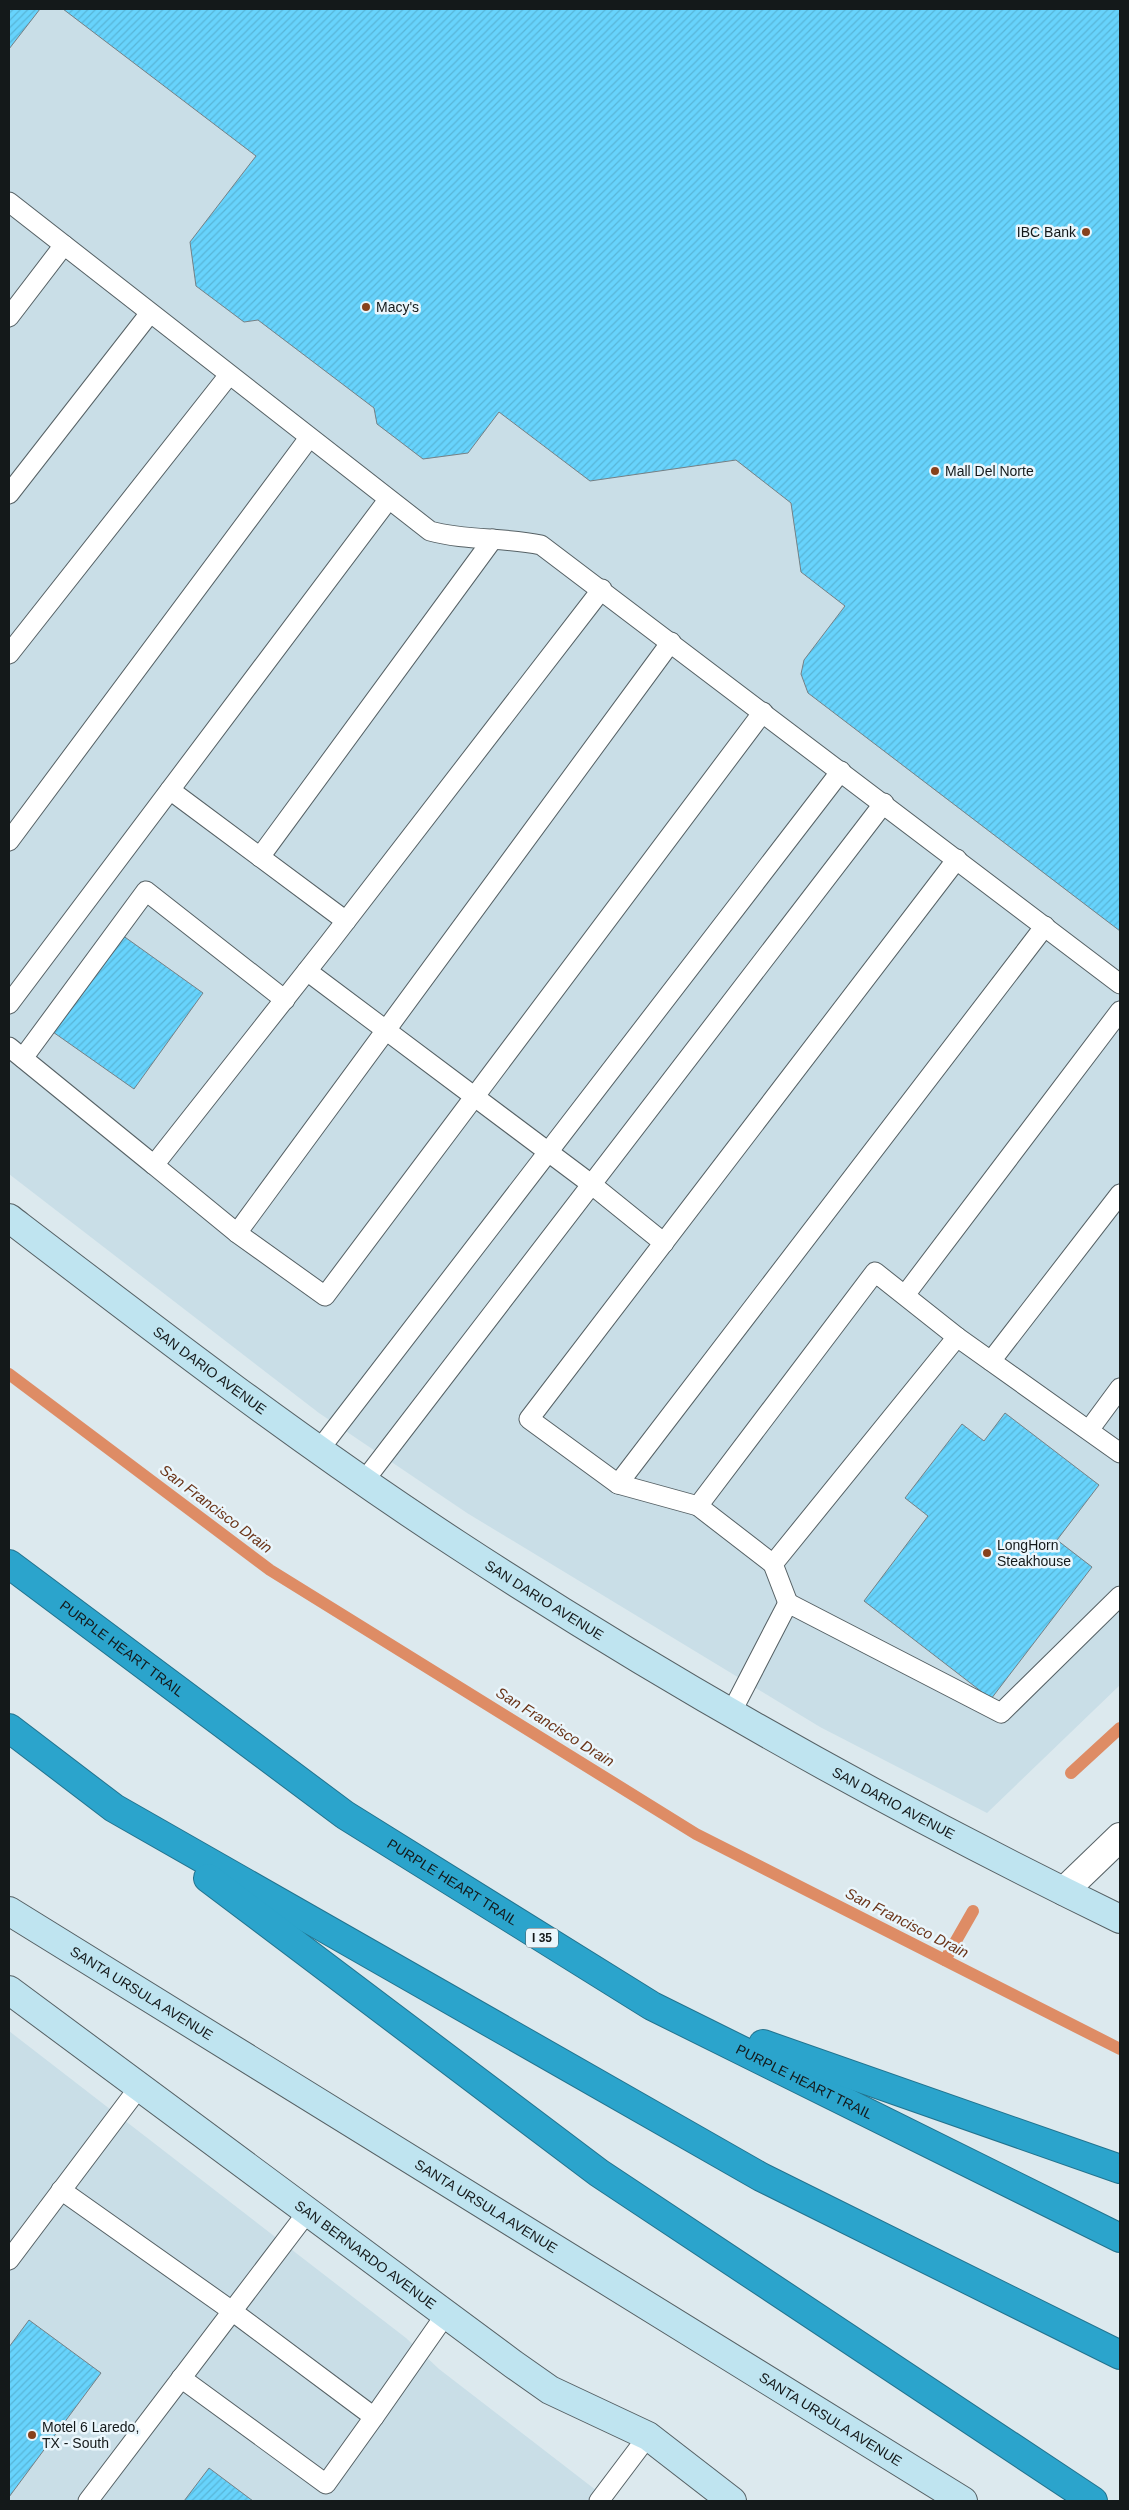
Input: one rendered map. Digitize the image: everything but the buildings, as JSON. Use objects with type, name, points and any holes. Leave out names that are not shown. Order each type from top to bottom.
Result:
[{"type":"highway","name":"PURPLE HEART TRAIL","points":[[9,1564],[345,1815],[652,2006],[1120,2238]]},
{"type":"highway","points":[[9,1728],[599,2172],[1093,2501]]},
{"type":"highway","points":[[114,1808],[760,2177],[1120,2355]]},
{"type":"highway","points":[[652,2006],[1120,2169]]},
{"type":"main road","name":"SAN DARIO AVENUE","points":[[9,1218],[320,1450],[457,1545],[671,1679],[860,1786],[1120,1918]]},
{"type":"main road","name":"SANTA URSULA AVENUE","points":[[9,1911],[963,2501]]},
{"type":"main road","name":"SAN BERNARDO AVENUE","points":[[9,1990],[550,2390],[648,2436],[732,2501]]},
{"type":"street","points":[[1064,1891],[1120,1837]]},
{"type":"lane","points":[[9,202],[430,531],[451,537],[520,541],[541,545],[602,589],[1120,984]]},
{"type":"lane","points":[[9,317],[64,246]]},
{"type":"lane","points":[[9,494],[150,313]]},
{"type":"lane","points":[[9,654],[230,375]]},
{"type":"lane","points":[[9,841],[309,438]]},
{"type":"lane","points":[[9,1004],[388,500]]},
{"type":"lane","points":[[260,857],[493,539]]},
{"type":"lane","points":[[154,1165],[285,1000],[602,589]]},
{"type":"lane","points":[[237,1233],[671,642]]},
{"type":"lane","points":[[285,1000],[146,891],[16,1053],[237,1233],[325,1296],[763,712]]},
{"type":"lane","points":[[320,1450],[841,771]]},
{"type":"lane","points":[[170,790],[346,921]]},
{"type":"lane","points":[[364,1481],[884,803]]},
{"type":"lane","points":[[957,859],[529,1419],[618,1484],[698,1506],[773,1564],[788,1603],[1001,1714],[1120,1596]]},
{"type":"lane","points":[[618,1484],[1045,926]]},
{"type":"lane","points":[[307,971],[591,1184],[664,1243]]},
{"type":"lane","points":[[905,1295],[1120,1011]]},
{"type":"lane","points":[[991,1361],[1120,1194]]},
{"type":"lane","points":[[698,1506],[876,1272],[957,1337],[1120,1453]]},
{"type":"lane","points":[[773,1564],[957,1337]]},
{"type":"lane","points":[[1089,1430],[1120,1388]]},
{"type":"lane","points":[[731,1713],[788,1603]]},
{"type":"lane","points":[[9,2260],[140,2086]]},
{"type":"lane","points":[[61,2190],[232,2311],[374,2417]]},
{"type":"lane","points":[[88,2501],[309,2210]]},
{"type":"lane","points":[[181,2378],[326,2484],[446,2314]]},
{"type":"lane","points":[[599,2501],[648,2436]]},
{"type":"shaded area","points":[[9,9],[1120,9],[1120,1685],[987,1813],[820,1727],[467,1513],[319,1413],[9,1174]]},
{"type":"shaded area","points":[[9,2031],[406,2338],[439,2369],[610,2501],[9,2501]]},
{"type":"waterway","name":"San Francisco Drain","points":[[9,1374],[270,1570],[696,1834],[1120,2049]]},
{"type":"waterway","points":[[1071,1773],[1120,1728]]},
{"type":"waterway","points":[[945,1960],[973,1911]]},
{"type":"place","name":"IBC Bank","points":[[1086,232]]},
{"type":"place","name":"Macy's","points":[[366,307]]},
{"type":"place","name":"Mall Del Norte","points":[[935,471]]},
{"type":"place","name":"LongHorn Steakhouse","points":[[987,1553]]},
{"type":"place","name":"Motel 6 Laredo, TX - South","points":[[32,2435]]}]
